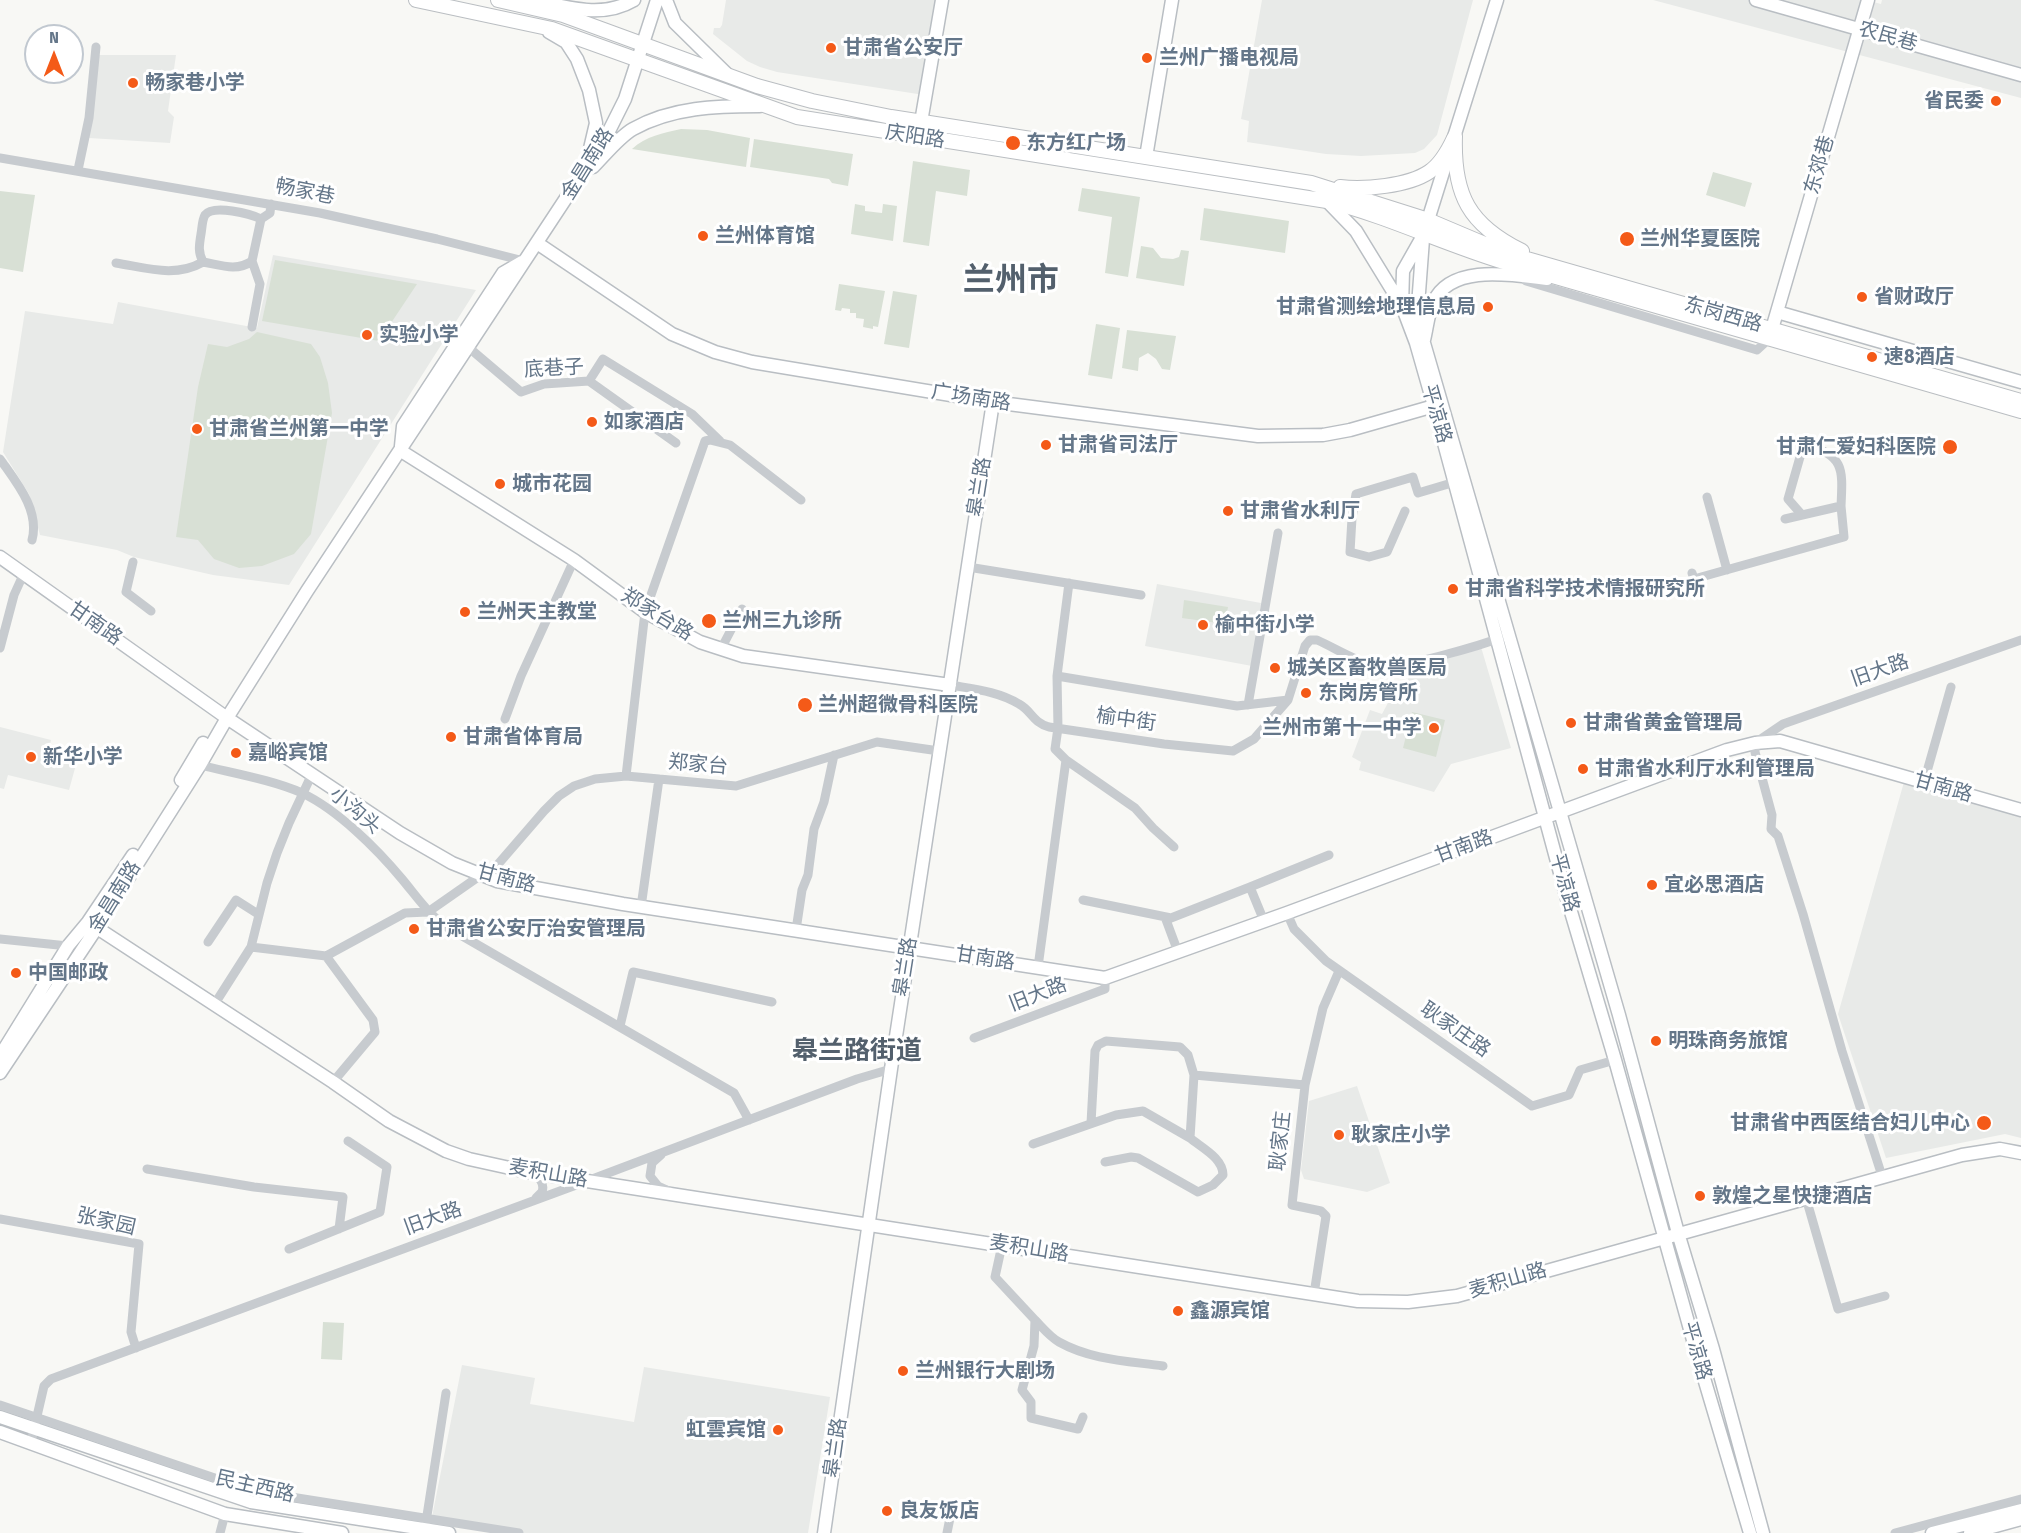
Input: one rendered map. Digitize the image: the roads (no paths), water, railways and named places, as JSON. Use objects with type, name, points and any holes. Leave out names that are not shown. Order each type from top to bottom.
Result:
[{"type":"main road","name":"庆阳路","points":[[416,0],[526,22],[730,76],[757,86],[836,107],[1311,183],[1428,220]]},
{"type":"main road","name":"庆阳路","points":[[498,0],[562,15],[641,52],[797,117],[1328,201],[1357,208],[1424,234]]},
{"type":"main road","points":[[1311,183],[1351,188],[1388,185],[1421,177],[1441,160],[1455,136]]},
{"type":"main road","points":[[1455,136],[1455,155],[1461,189],[1466,206],[1475,218],[1488,231],[1510,245],[1567,276]]},
{"type":"main road","name":"平凉路","points":[[1424,234],[1428,220]]},
{"type":"main road","name":"东岗西路","points":[[1428,220],[1567,276]]},
{"type":"main road","name":"东岗西路","points":[[1424,234],[1468,251],[2021,401]]},
{"type":"main road","name":"东岗西路","points":[[1770,334],[2021,411]]},
{"type":"street","points":[[533,0],[582,11],[623,7],[634,0]]},
{"type":"street","name":"金昌南路","points":[[0,1056],[68,946],[92,925],[200,765],[307,591],[577,183],[616,118],[641,52],[657,0]]},
{"type":"street","points":[[666,0],[675,23],[730,76]]},
{"type":"street","points":[[921,122],[942,0]]},
{"type":"street","points":[[1146,157],[1172,0]]},
{"type":"street","name":"平凉路","points":[[1428,220],[1497,0]]},
{"type":"street","name":"农民巷","points":[[1756,0],[2021,75]]},
{"type":"street","name":"东郊巷","points":[[1770,334],[1868,0]]},
{"type":"street","points":[[526,22],[566,42],[577,59],[590,90],[596,123],[589,155],[577,183]]},
{"type":"street","points":[[78,170],[88,118],[96,46]]},
{"type":"street","points":[[577,183],[632,130],[666,114],[720,106],[766,106]]},
{"type":"street","name":"畅家巷","points":[[0,158],[320,213],[437,238],[524,261]]},
{"type":"street","points":[[1328,201],[1356,231],[1402,306]]},
{"type":"street","points":[[252,327],[260,284],[252,261],[261,219],[270,213],[271,204]]},
{"type":"street","points":[[203,262],[198,253],[204,216],[210,211],[219,209],[254,215],[261,219]]},
{"type":"street","name":"平凉路","points":[[1424,234],[1403,271],[1402,306],[1416,343],[1455,482],[1559,812],[1678,1233],[1713,1348],[1763,1533]]},
{"type":"street","name":"平凉路","points":[[1424,234],[1417,319],[1503,637],[1566,895],[1750,1533]]},
{"type":"street","name":"广场南路","points":[[537,243],[672,334],[715,352],[752,363],[993,402],[1258,436],[1323,435],[1350,430],[1434,406]]},
{"type":"street","points":[[116,263],[175,272],[203,262],[237,268],[245,267],[252,261]]},
{"type":"street","name":"金昌南路","points":[[400,451],[403,426],[503,273],[524,261]]},
{"type":"street","points":[[1424,341],[1433,303],[1447,286],[1455,281],[1479,275],[1567,276]]},
{"type":"street","name":"东岗西路","points":[[1509,276],[1757,350],[1770,334]]},
{"type":"street","points":[[1777,312],[2021,382]]},
{"type":"street","name":"底巷子","points":[[468,347],[521,392],[544,384],[589,381],[676,442]]},
{"type":"street","points":[[589,381],[603,359],[692,414],[721,443]]},
{"type":"street","name":"皋兰路","points":[[824,1533],[891,1069],[993,402]]},
{"type":"street","points":[[626,776],[645,612],[705,441],[730,445],[801,500]]},
{"type":"street","points":[[1692,573],[1694,579],[1844,537],[1841,506],[1842,476],[1838,462],[1824,450],[1804,443],[1788,499],[1802,515]]},
{"type":"street","name":"郑家台路","points":[[400,451],[574,560],[645,612],[700,642],[743,656],[950,685]]},
{"type":"street","points":[[0,459],[27,502],[34,530],[32,540]]},
{"type":"street","points":[[1405,512],[1387,552],[1369,557],[1350,552],[1356,494],[1413,477],[1418,493],[1455,482]]},
{"type":"street","points":[[1707,497],[1727,570]]},
{"type":"street","points":[[1785,519],[1841,506]]},
{"type":"street","points":[[1248,705],[1278,534]]},
{"type":"street","name":"甘南路","points":[[0,557],[227,718],[400,833],[452,863],[497,881],[641,907],[1105,978],[1727,750],[1755,743],[1780,741],[2021,810]]},
{"type":"street","points":[[505,719],[521,676],[574,560]]},
{"type":"street","points":[[133,562],[126,592],[151,611]]},
{"type":"street","points":[[968,567],[1141,595]]},
{"type":"street","points":[[0,648],[14,595],[24,573]]},
{"type":"street","points":[[1069,583],[1057,676],[1058,728],[1055,749],[1066,760],[1135,808],[1174,847]]},
{"type":"street","points":[[721,649],[742,609]]},
{"type":"street","name":"榆中街","points":[[950,685],[1000,694],[1021,705],[1040,724],[1164,744],[1233,751],[1254,739],[1288,700],[1305,646],[1310,640],[1317,640],[1372,665],[1383,667],[1399,665],[1503,637]]},
{"type":"street","name":"旧大路","points":[[1755,743],[1783,724],[2021,640]]},
{"type":"street","name":"榆中街","points":[[1057,676],[1237,705],[1288,700]]},
{"type":"street","points":[[1924,782],[1951,687]]},
{"type":"street","name":"金昌南路","points":[[0,1073],[205,740],[227,718]]},
{"type":"street","name":"郑家台","points":[[428,912],[484,876],[559,796],[574,786],[596,779],[626,776],[736,786],[877,742],[939,751]]},
{"type":"street","points":[[1755,743],[1755,752],[1772,815],[1771,829],[1778,836],[1803,914],[1842,1052],[1882,1176]]},
{"type":"street","points":[[796,930],[802,890],[808,875],[814,830],[824,802],[834,755]]},
{"type":"street","points":[[1038,968],[1066,760]]},
{"type":"street","name":"小沟头","points":[[200,765],[302,793],[329,809],[366,842],[401,878],[428,912],[445,926],[734,1093],[749,1120]]},
{"type":"street","points":[[214,1005],[251,947],[258,914],[277,853],[312,774]]},
{"type":"street","points":[[641,907],[659,779]]},
{"type":"street","points":[[1083,900],[1171,918],[1329,855]]},
{"type":"street","points":[[1250,887],[1264,921]]},
{"type":"street","points":[[208,942],[236,900],[258,914]]},
{"type":"street","points":[[251,947],[326,956],[405,913],[428,912]]},
{"type":"street","name":"耿家庄路","points":[[1287,913],[1294,928],[1326,961],[1532,1106],[1569,1095],[1580,1070],[1615,1060]]},
{"type":"street","points":[[1165,917],[1178,952]]},
{"type":"street","name":"麦积山路","points":[[92,925],[389,1121],[446,1151],[470,1159],[587,1181],[1358,1301],[1408,1302],[1457,1296],[1962,1155],[2000,1149],[2021,1153]]},
{"type":"street","points":[[0,939],[68,946]]},
{"type":"street","points":[[326,956],[373,1020],[375,1032],[333,1082]]},
{"type":"street","name":"耿家庄","points":[[1314,1294],[1326,1216],[1321,1211],[1292,1204],[1305,1084],[1323,1008],[1339,971]]},
{"type":"street","points":[[621,1026],[633,972],[772,1002]]},
{"type":"street","name":"旧大路","points":[[974,1038],[1105,989],[1105,978]]},
{"type":"street","points":[[1091,1124],[1095,1051],[1098,1045],[1106,1041],[1180,1047],[1188,1054],[1194,1075],[1190,1138]]},
{"type":"street","name":"旧大路","points":[[31,1442],[44,1386],[51,1379],[857,1079],[891,1069]]},
{"type":"street","points":[[1194,1075],[1305,1084]]},
{"type":"street","points":[[1033,1144],[1116,1115],[1143,1111],[1190,1138],[1220,1162],[1223,1175],[1213,1185],[1198,1192],[1138,1158],[1131,1156],[1105,1162]]},
{"type":"street","points":[[289,1249],[380,1212],[387,1167],[348,1141]]},
{"type":"street","points":[[675,1148],[652,1163],[650,1176],[663,1189],[688,1197]]},
{"type":"street","points":[[510,1167],[535,1175],[543,1184],[541,1195],[526,1204]]},
{"type":"street","points":[[147,1169],[254,1187],[343,1197],[339,1229]]},
{"type":"street","points":[[1806,1198],[1838,1309],[1885,1296]]},
{"type":"street","name":"张家园","points":[[0,1219],[139,1244],[131,1332],[136,1348]]},
{"type":"street","points":[[1002,1245],[995,1277],[1057,1341],[1101,1358],[1163,1366]]},
{"type":"street","points":[[1035,1320],[1034,1346],[1022,1390],[1030,1402],[1031,1418],[1078,1429],[1083,1417]]},
{"type":"street","points":[[425,1527],[446,1394]]},
{"type":"street","name":"民主西路","points":[[0,1405],[36,1424],[251,1502],[425,1527],[519,1533]]},
{"type":"street","name":"民主西路","points":[[0,1417],[36,1424]]},
{"type":"street","name":"民主西路","points":[[0,1432],[225,1514],[342,1533]]},
{"type":"street","points":[[1895,1533],[2021,1498]]},
{"type":"street","points":[[1932,1533],[2021,1510]]},
{"type":"street","points":[[947,1533],[951,1513]]},
{"type":"street","points":[[220,1533],[225,1514]]},
{"type":"street","points":[[1970,1533],[2021,1519]]},
{"type":"street","name":"民主西路","points":[[425,1527],[449,1533]]},
{"type":"place","name":"甘肃省公安厅","points":[[831,48]]},
{"type":"place","name":"兰州广播电视局","points":[[1147,58]]},
{"type":"place","name":"畅家巷小学","points":[[133,83]]},
{"type":"place","name":"省民委","points":[[1996,101]]},
{"type":"place","name":"东方红广场","points":[[1013,143]]},
{"type":"place","name":"兰州体育馆","points":[[703,236]]},
{"type":"place","name":"兰州华夏医院","points":[[1627,239]]},
{"type":"place","name":"省财政厅","points":[[1862,297]]},
{"type":"place","name":"甘肃省测绘地理信息局","points":[[1488,307]]},
{"type":"place","name":"实验小学","points":[[367,335]]},
{"type":"place","name":"速8酒店","points":[[1872,357]]},
{"type":"place","name":"如家酒店","points":[[592,422]]},
{"type":"place","name":"甘肃省兰州第一中学","points":[[197,429]]},
{"type":"place","name":"甘肃省司法厅","points":[[1046,445]]},
{"type":"place","name":"甘肃仁爱妇科医院","points":[[1950,447]]},
{"type":"place","name":"城市花园","points":[[500,484]]},
{"type":"place","name":"甘肃省水利厅","points":[[1228,511]]},
{"type":"place","name":"甘肃省科学技术情报研究所","points":[[1453,589]]},
{"type":"place","name":"兰州天主教堂","points":[[465,612]]},
{"type":"place","name":"兰州三九诊所","points":[[709,621]]},
{"type":"place","name":"榆中街小学","points":[[1203,625]]},
{"type":"place","name":"城关区畜牧兽医局","points":[[1275,668]]},
{"type":"place","name":"东岗房管所","points":[[1306,693]]},
{"type":"place","name":"兰州超微骨科医院","points":[[805,705]]},
{"type":"place","name":"甘肃省黄金管理局","points":[[1571,723]]},
{"type":"place","name":"兰州市第十一中学","points":[[1434,728]]},
{"type":"place","name":"甘肃省体育局","points":[[451,737]]},
{"type":"place","name":"嘉峪宾馆","points":[[236,753]]},
{"type":"place","name":"新华小学","points":[[31,757]]},
{"type":"place","name":"甘肃省水利厅水利管理局","points":[[1583,769]]},
{"type":"place","name":"宜必思酒店","points":[[1652,885]]},
{"type":"place","name":"甘肃省公安厅治安管理局","points":[[414,929]]},
{"type":"place","name":"中国邮政","points":[[16,973]]},
{"type":"place","name":"明珠商务旅馆","points":[[1656,1041]]},
{"type":"place","name":"甘肃省中西医结合妇儿中心","points":[[1984,1123]]},
{"type":"place","name":"耿家庄小学","points":[[1339,1135]]},
{"type":"place","name":"敦煌之星快捷酒店","points":[[1700,1196]]},
{"type":"place","name":"鑫源宾馆","points":[[1178,1311]]},
{"type":"place","name":"兰州银行大剧场","points":[[903,1371]]},
{"type":"place","name":"虹雲宾馆","points":[[778,1430]]},
{"type":"place","name":"良友饭店","points":[[887,1511]]},
{"type":"district","name":"兰州市","points":[[1011,281]]},
{"type":"district","name":"皋兰路街道","points":[[857,1052]]}]
